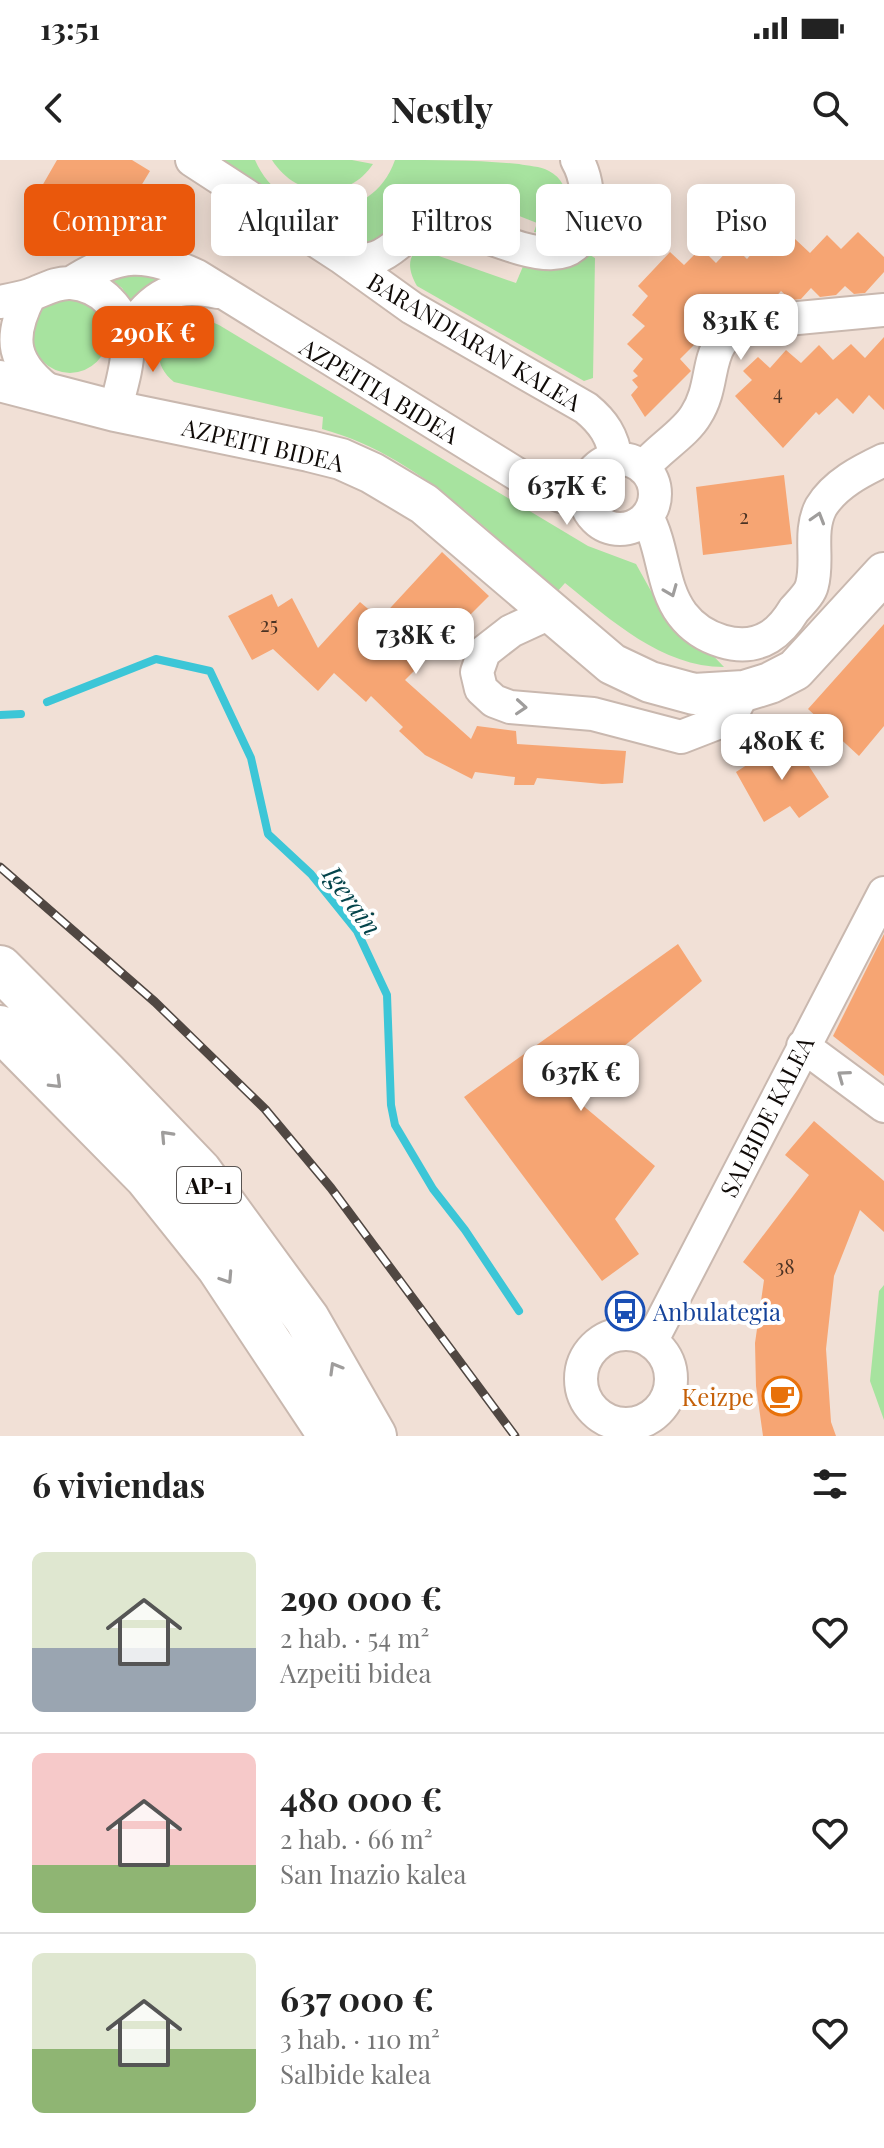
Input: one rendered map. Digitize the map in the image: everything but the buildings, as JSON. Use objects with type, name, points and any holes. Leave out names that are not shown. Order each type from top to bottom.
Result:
[{"type":"highway","name":"AP-1","points":[[0,968],[199,1171],[307,1319],[374,1436]]},
{"type":"highway","name":"AP-1","points":[[0,1028],[147,1177],[219,1267],[331,1436]]},
{"type":"main road","name":"AZPEITI BIDEA","points":[[0,381],[115,411],[341,459],[400,487],[424,504],[612,664],[650,682],[694,694],[744,691],[770,683],[795,670],[884,573]]},
{"type":"street","name":"BARANDIARAN KALEA","points":[[192,160],[341,257],[412,308],[586,408],[597,417],[629,464]]},
{"type":"street","points":[[520,248],[556,255],[566,251],[580,238],[586,218],[584,178],[577,160]]},
{"type":"street","points":[[341,257],[356,261],[370,260],[383,253]]},
{"type":"street","points":[[396,256],[404,297],[412,308]]},
{"type":"street","name":"AZPEITIA BIDEA","points":[[71,283],[105,263],[137,258],[173,265],[197,276],[536,486],[561,496],[585,497]]},
{"type":"street","points":[[56,397],[34,381],[22,365],[16,348],[15,298],[71,283],[101,293],[120,315],[127,332],[127,364],[115,411]]},
{"type":"street","points":[[127,332],[145,309],[166,293],[199,288],[222,293]]},
{"type":"street","points":[[629,464],[650,476],[655,497],[647,517],[627,528],[604,525],[588,508],[585,497],[586,487],[596,469],[629,464],[656,452],[691,423],[698,413],[715,351],[727,334],[755,322],[884,310]]},
{"type":"street","points":[[647,517],[669,592],[684,616],[708,637],[743,646],[769,637],[785,623],[812,587],[814,525],[822,505],[850,477],[884,460]]},
{"type":"street","points":[[550,613],[511,631],[484,652],[477,672],[481,689],[494,701],[510,707],[593,714],[681,737],[730,718],[744,691]]},
{"type":"street","name":"SALBIDE KALEA","points":[[651,1342],[884,893]]},
{"type":"street","points":[[803,1046],[884,1106]]},
{"type":"street","points":[[636,1335],[651,1342],[666,1357],[671,1371],[671,1386],[653,1428],[632,1424],[602,1428],[580,1384],[582,1367],[589,1353],[609,1336],[636,1335]]},
{"type":"green space","points":[[213,160],[255,160],[271,184],[251,184]]},
{"type":"green space","points":[[272,160],[352,160],[373,164],[352,184],[299,184],[282,173]]},
{"type":"green space","points":[[395,160],[519,164],[545,169],[562,184],[536,184],[536,223],[520,216],[520,184],[383,184],[383,238],[367,244],[367,198],[383,182]]},
{"type":"green space","points":[[412,256],[439,256],[516,283],[524,264],[558,268],[586,256],[595,258],[593,378],[584,381],[417,286],[410,261]]},
{"type":"green space","points":[[167,274],[133,304],[122,288],[105,275]]},
{"type":"green space","points":[[70,297],[84,300],[97,308],[105,321],[108,335],[105,349],[97,362],[84,370],[70,373],[56,370],[43,362],[35,349],[32,335],[35,321],[43,308],[56,300]]},
{"type":"green space","points":[[198,316],[219,325],[588,546],[636,564],[651,591],[724,667],[679,659],[638,639],[565,583],[557,592],[476,520],[419,475],[388,456],[322,429],[323,417],[174,382],[160,362],[161,342],[175,324]]},
{"type":"green space","points":[[884,1285],[884,1420],[870,1381],[879,1291]]},
{"type":"waterway","name":"Igerain","points":[[47,702],[156,659],[210,671],[251,758],[268,834],[311,874],[357,931],[387,995],[391,1105],[395,1125],[433,1189],[465,1230],[519,1311]]},
{"type":"waterway","name":"Igerain","points":[[0,715],[21,714]]},
{"type":"railway","points":[[0,867],[155,1002],[265,1109],[331,1188],[515,1436]]},
{"type":"place","name":"Anbulategia","points":[[625,1311]]},
{"type":"place","name":"Keizpe","points":[[782,1396]]}]
